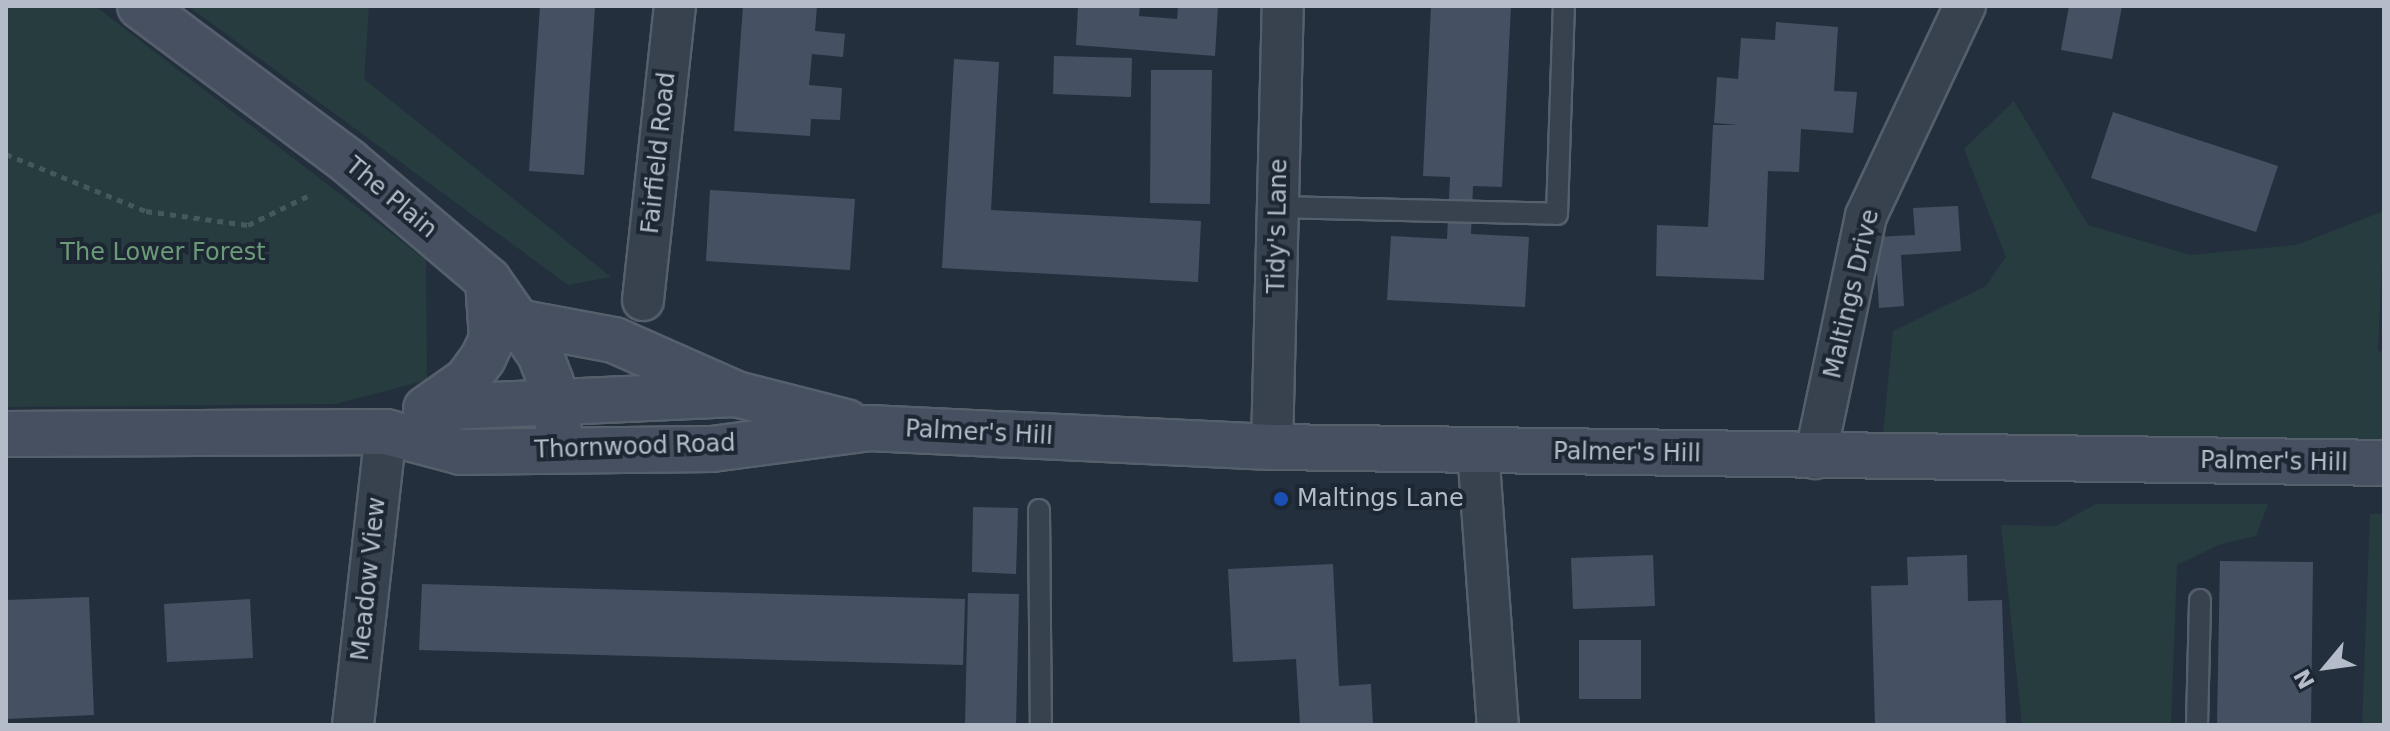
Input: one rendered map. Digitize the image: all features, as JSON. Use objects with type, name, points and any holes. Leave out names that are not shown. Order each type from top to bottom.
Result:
[{"type":"main road","name":"The Plain","points":[[140,6],[349,162],[488,280],[523,323],[555,402],[562,450]]},
{"type":"main road","points":[[428,408],[467,380],[492,339],[488,280]]},
{"type":"main road","points":[[523,323],[614,340],[736,394]]},
{"type":"main road","name":"Thornwood Road","points":[[386,432],[428,408],[736,394],[869,428]]},
{"type":"main road","name":"Palmer's Hill","points":[[869,428],[1272,447],[1815,458],[2384,463]]},
{"type":"main road","name":"Thornwood Road","points":[[6,434],[386,432],[461,452],[712,449],[869,428]]},
{"type":"street","name":"Fairfield Road","points":[[643,300],[675,6]]},
{"type":"street","name":"Tidy's Lane","points":[[1272,447],[1283,6]]},
{"type":"street","name":"Maltings Drive","points":[[1815,458],[1866,216],[1965,6]]},
{"type":"street","name":"Meadow View","points":[[353,725],[386,432]]},
{"type":"street","points":[[1478,449],[1498,725]]},
{"type":"lane","points":[[1278,207],[1557,214],[1564,6]]},
{"type":"lane","points":[[1039,510],[1041,725]]},
{"type":"lane","points":[[2197,725],[2200,600]]},
{"type":"path","points":[[6,154],[146,211],[248,225],[302,203],[349,162]]},
{"type":"green space","name":"The Lower Forest","points":[[6,6],[95,6],[426,260],[427,380],[336,404],[6,407]]},
{"type":"green space","points":[[188,6],[369,6],[364,79],[611,277],[568,285]]},
{"type":"green space","points":[[2014,101],[2088,225],[2190,255],[2296,245],[2384,211],[2378,351],[2384,352],[2384,444],[1883,434],[1893,331],[1986,286],[2006,257],[1964,149]]},
{"type":"green space","points":[[2096,504],[2268,504],[2256,536],[2221,544],[2177,565],[2171,725],[2022,725],[2001,525],[2056,526]]},
{"type":"green space","points":[[2370,514],[2384,514],[2384,725],[2362,725]]},
{"type":"building","points":[[540,6],[595,6],[584,175],[529,171]]},
{"type":"building","points":[[743,6],[817,6],[815,31],[845,34],[843,57],[812,54],[809,85],[842,88],[840,120],[811,119],[810,136],[734,131]]},
{"type":"building","points":[[1078,6],[1140,6],[1139,16],[1177,19],[1178,6],[1218,6],[1215,56],[1076,45]]},
{"type":"building","points":[[1431,6],[1511,6],[1502,187],[1473,186],[1471,234],[1529,237],[1525,307],[1387,300],[1391,236],[1447,239],[1450,177],[1423,176]]},
{"type":"building","points":[[2069,6],[2122,6],[2112,59],[2061,50]]},
{"type":"building","points":[[1776,22],[1838,27],[1834,91],[1857,92],[1853,133],[1801,129],[1799,172],[1768,171],[1764,280],[1656,276],[1657,225],[1708,227],[1713,125],[1739,125],[1714,123],[1717,77],[1738,79],[1741,38],[1775,40]]},
{"type":"building","points":[[1054,56],[1132,58],[1131,97],[1053,94]]},
{"type":"building","points":[[954,59],[999,62],[991,210],[1201,221],[1198,282],[942,268]]},
{"type":"building","points":[[1151,70],[1212,70],[1210,204],[1150,203]]},
{"type":"building","points":[[2113,112],[2278,166],[2256,232],[2091,178]]},
{"type":"building","points":[[710,190],[855,199],[850,270],[706,261]]},
{"type":"building","points":[[1958,206],[1961,251],[1901,255],[1904,306],[1879,308],[1875,237],[1915,235],[1913,208]]},
{"type":"building","points":[[973,507],[1018,508],[1016,574],[972,572]]},
{"type":"building","points":[[1653,555],[1655,606],[1573,609],[1571,558]]},
{"type":"building","points":[[1967,555],[1968,601],[2002,600],[2006,725],[1875,725],[1871,586],[1908,585],[1907,557]]},
{"type":"building","points":[[2220,561],[2313,562],[2311,725],[2217,725]]},
{"type":"building","points":[[1333,564],[1339,686],[1371,684],[1373,725],[1300,725],[1296,659],[1233,662],[1228,569]]},
{"type":"building","points":[[422,584],[965,599],[963,665],[419,650]]},
{"type":"building","points":[[968,593],[1019,594],[1016,725],[965,725]]},
{"type":"building","points":[[89,597],[94,715],[6,719],[6,600]]},
{"type":"building","points":[[250,599],[253,658],[167,662],[164,604]]},
{"type":"building","points":[[1579,640],[1641,640],[1641,699],[1579,699]]},
{"type":"place","name":"Maltings Lane","points":[[1281,499]]}]
